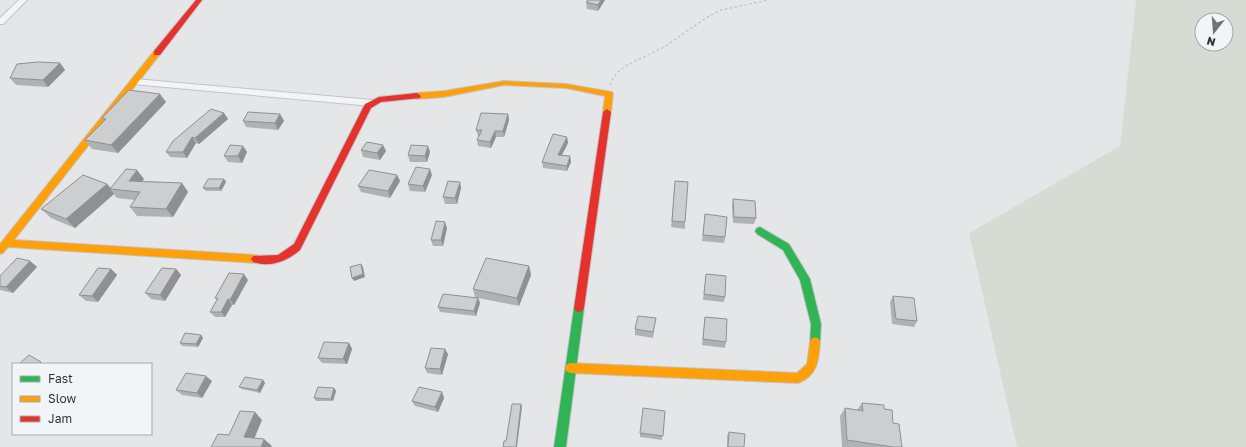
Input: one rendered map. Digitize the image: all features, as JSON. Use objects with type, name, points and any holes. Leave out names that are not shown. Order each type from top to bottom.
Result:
[{"type":"street","points":[[0,22],[23,0]]},
{"type":"street","points":[[3,246],[199,0]]},
{"type":"street","points":[[135,82],[372,103]]},
{"type":"street","points":[[3,246],[272,260],[284,258],[298,247],[341,161],[343,153],[368,106],[372,103],[379,100],[444,94],[504,83],[566,86],[609,94],[560,447]]},
{"type":"street","points":[[570,368],[798,378],[808,373],[814,363],[816,324],[805,279],[786,247],[760,230]]},
{"type":"path","points":[[609,94],[611,81],[618,72],[627,65],[664,47],[709,16],[721,10],[770,0]]},
{"type":"shaded area","points":[[1136,0],[1246,0],[1246,447],[1017,447],[969,233],[1120,146]]},
{"type":"building","points":[[588,0],[601,0],[598,5],[586,2]]},
{"type":"building","points":[[38,62],[60,63],[43,80],[10,78],[17,64]]},
{"type":"building","points":[[129,90],[160,94],[111,145],[85,140],[106,119],[102,118]]},
{"type":"building","points":[[211,109],[224,113],[195,138],[192,137],[183,152],[166,152],[173,141]]},
{"type":"building","points":[[248,112],[280,114],[275,123],[243,121]]},
{"type":"building","points":[[481,113],[508,114],[503,131],[495,131],[490,142],[477,140],[482,130],[476,130]]},
{"type":"building","points":[[553,134],[567,137],[558,155],[570,156],[567,166],[542,162]]},
{"type":"building","points":[[367,142],[383,145],[377,153],[361,150]]},
{"type":"building","points":[[230,145],[243,146],[238,156],[224,156]]},
{"type":"building","points":[[411,145],[428,146],[425,156],[408,155]]},
{"type":"building","points":[[416,167],[430,169],[423,186],[408,184]]},
{"type":"building","points":[[126,169],[137,170],[129,181],[182,183],[166,209],[130,207],[140,192],[110,189]]},
{"type":"building","points":[[369,170],[397,175],[388,191],[358,186]]},
{"type":"building","points":[[83,175],[107,184],[66,219],[41,209]]},
{"type":"building","points":[[208,179],[224,179],[219,188],[203,188]]},
{"type":"building","points":[[448,181],[460,182],[455,198],[443,197]]},
{"type":"building","points":[[675,181],[688,182],[685,222],[672,221]]},
{"type":"building","points":[[733,199],[755,201],[756,218],[734,217]]},
{"type":"building","points":[[705,214],[727,217],[725,237],[703,235]]},
{"type":"building","points":[[436,221],[445,222],[441,240],[431,240]]},
{"type":"building","points":[[17,258],[30,261],[6,287],[0,286],[0,276]]},
{"type":"building","points":[[486,258],[529,266],[517,298],[473,289]]},
{"type":"building","points":[[361,264],[363,274],[352,278],[350,267]]},
{"type":"building","points":[[98,268],[111,269],[92,296],[79,295]]},
{"type":"building","points":[[162,268],[176,269],[160,295],[145,293]]},
{"type":"building","points":[[229,273],[244,274],[230,300],[228,299],[221,312],[210,312],[218,298],[215,298]]},
{"type":"building","points":[[706,274],[726,276],[725,297],[704,294]]},
{"type":"building","points":[[443,294],[478,298],[474,311],[438,307]]},
{"type":"building","points":[[893,296],[914,298],[917,321],[896,319]]},
{"type":"building","points":[[638,316],[656,318],[653,332],[635,329]]},
{"type":"building","points":[[705,317],[727,319],[726,342],[703,339]]},
{"type":"building","points":[[185,333],[201,335],[196,344],[180,343]]},
{"type":"building","points":[[324,342],[349,343],[343,359],[318,358]]},
{"type":"building","points":[[431,348],[445,349],[440,369],[425,368]]},
{"type":"building","points":[[29,355],[41,362],[40,363],[20,363]]},
{"type":"building","points":[[186,373],[206,376],[197,393],[176,390]]},
{"type":"building","points":[[245,377],[263,380],[257,390],[239,387]]},
{"type":"building","points":[[318,387],[334,388],[331,399],[314,398]]},
{"type":"building","points":[[419,387],[442,392],[435,407],[412,401]]},
{"type":"building","points":[[862,403],[884,405],[884,409],[892,410],[893,423],[899,424],[902,447],[847,440],[845,408],[863,411]]},
{"type":"building","points":[[512,404],[521,404],[516,447],[503,447],[504,441],[506,441]]},
{"type":"building","points":[[643,408],[665,411],[663,436],[640,433]]},
{"type":"building","points":[[240,411],[255,412],[244,437],[264,439],[261,447],[211,447],[218,434],[229,435]]},
{"type":"building","points":[[729,432],[745,434],[744,447],[728,447]]},
{"type":"traffic: fast","points":[[760,231],[786,247],[805,279],[816,324],[815,342]]},
{"type":"traffic: fast","points":[[560,447],[579,308]]},
{"type":"traffic: slow","points":[[6,243],[157,53]]},
{"type":"traffic: slow","points":[[417,96],[444,94],[504,83],[566,86],[609,94],[607,112]]},
{"type":"traffic: slow","points":[[0,250],[6,243],[256,259]]},
{"type":"traffic: slow","points":[[570,368],[798,378],[804,375],[813,363],[815,342]]},
{"type":"traffic: jam","points":[[157,53],[199,0]]},
{"type":"traffic: jam","points":[[256,259],[278,259],[287,255],[297,247],[368,106],[379,100],[417,96]]},
{"type":"traffic: jam","points":[[579,308],[607,112]]}]
